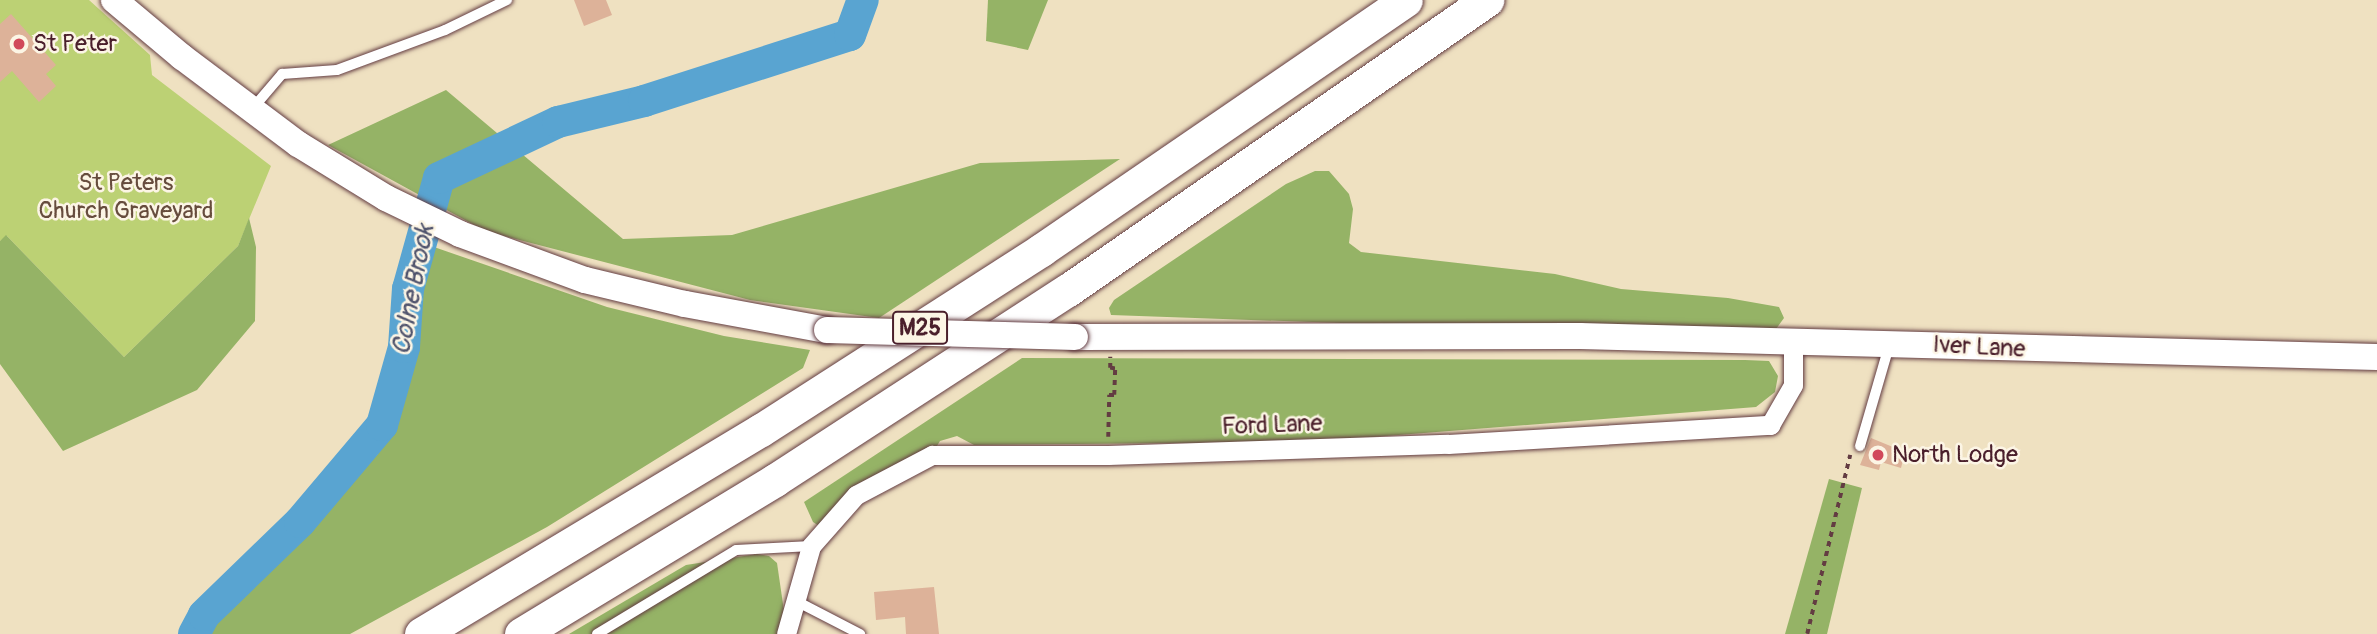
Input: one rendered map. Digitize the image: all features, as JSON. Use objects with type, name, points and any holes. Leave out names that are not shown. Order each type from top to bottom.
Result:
[{"type":"highway","name":"M25","points":[[421,634],[715,459],[982,288],[1406,0]]},
{"type":"highway","name":"M25","points":[[521,634],[775,480],[1056,298],[1487,0]]},
{"type":"main road","name":"Iver Lane","points":[[114,0],[250,111],[386,198],[460,234],[585,280],[685,304],[827,330],[1110,338],[1580,335],[1793,343],[1890,342],[2009,350],[2377,357]]},
{"type":"street","name":"Ford Lane","points":[[786,634],[811,545],[856,495],[932,455],[1108,455],[1448,444],[1770,425],[1793,385],[1793,343]]},
{"type":"lane","points":[[250,111],[282,74],[337,71],[445,30],[507,0]]},
{"type":"lane","points":[[1860,446],[1890,342]]},
{"type":"lane","points":[[597,634],[736,551],[811,545]]},
{"type":"lane","points":[[797,602],[860,634]]},
{"type":"path","points":[[1108,455],[1109,395],[1114,395],[1115,369],[1110,368],[1110,338]]},
{"type":"path","points":[[1807,634],[1845,477]]},
{"type":"green space","name":"St Peters Church Graveyard","points":[[0,0],[89,0],[150,55],[152,75],[271,166],[238,246],[124,357],[7,236],[0,241]]},
{"type":"green space","points":[[988,0],[1048,0],[1028,50],[986,41]]},
{"type":"green space","points":[[446,90],[623,239],[732,235],[980,163],[1120,159],[879,318],[750,300],[485,231],[328,145]]},
{"type":"green space","points":[[1315,171],[1329,171],[1349,194],[1353,209],[1349,243],[1361,252],[1555,274],[1621,289],[1728,298],[1779,307],[1784,318],[1776,329],[1511,329],[1111,315],[1109,308],[1114,300],[1286,184]]},
{"type":"green space","points":[[249,218],[256,247],[255,321],[197,390],[63,451],[0,364],[0,241],[6,235],[124,357],[238,246]]},
{"type":"green space","points":[[434,247],[607,307],[724,336],[810,350],[803,368],[547,527],[350,634],[201,634],[276,550],[377,455],[408,383],[416,291]]},
{"type":"green space","points":[[1022,358],[1745,360],[1769,361],[1778,376],[1775,392],[1756,407],[1309,442],[974,445],[957,436],[940,441],[932,454],[819,526],[813,522],[804,502]]},
{"type":"green space","points":[[1829,479],[1862,488],[1827,634],[1785,634]]},
{"type":"green space","points":[[757,554],[769,556],[777,563],[784,611],[779,634],[569,634],[686,565]]},
{"type":"building","points":[[574,0],[606,0],[612,15],[584,26]]},
{"type":"building","name":"St Peter","points":[[11,14],[56,65],[46,74],[56,86],[39,102],[12,71],[0,82],[0,24]]},
{"type":"building","name":"North Lodge","points":[[1871,438],[1905,452],[1901,468],[1881,462],[1879,470],[1860,465]]},
{"type":"building","points":[[934,587],[939,634],[906,634],[905,617],[876,620],[874,592]]},
{"type":"waterway","name":"Colne Brook","points":[[194,634],[204,615],[300,522],[382,425],[404,347],[408,289],[439,178],[558,122],[644,101],[850,35],[863,0]]},
{"type":"place","name":"St Peter","points":[[19,44]]},
{"type":"place","name":"North Lodge","points":[[1878,455]]}]
